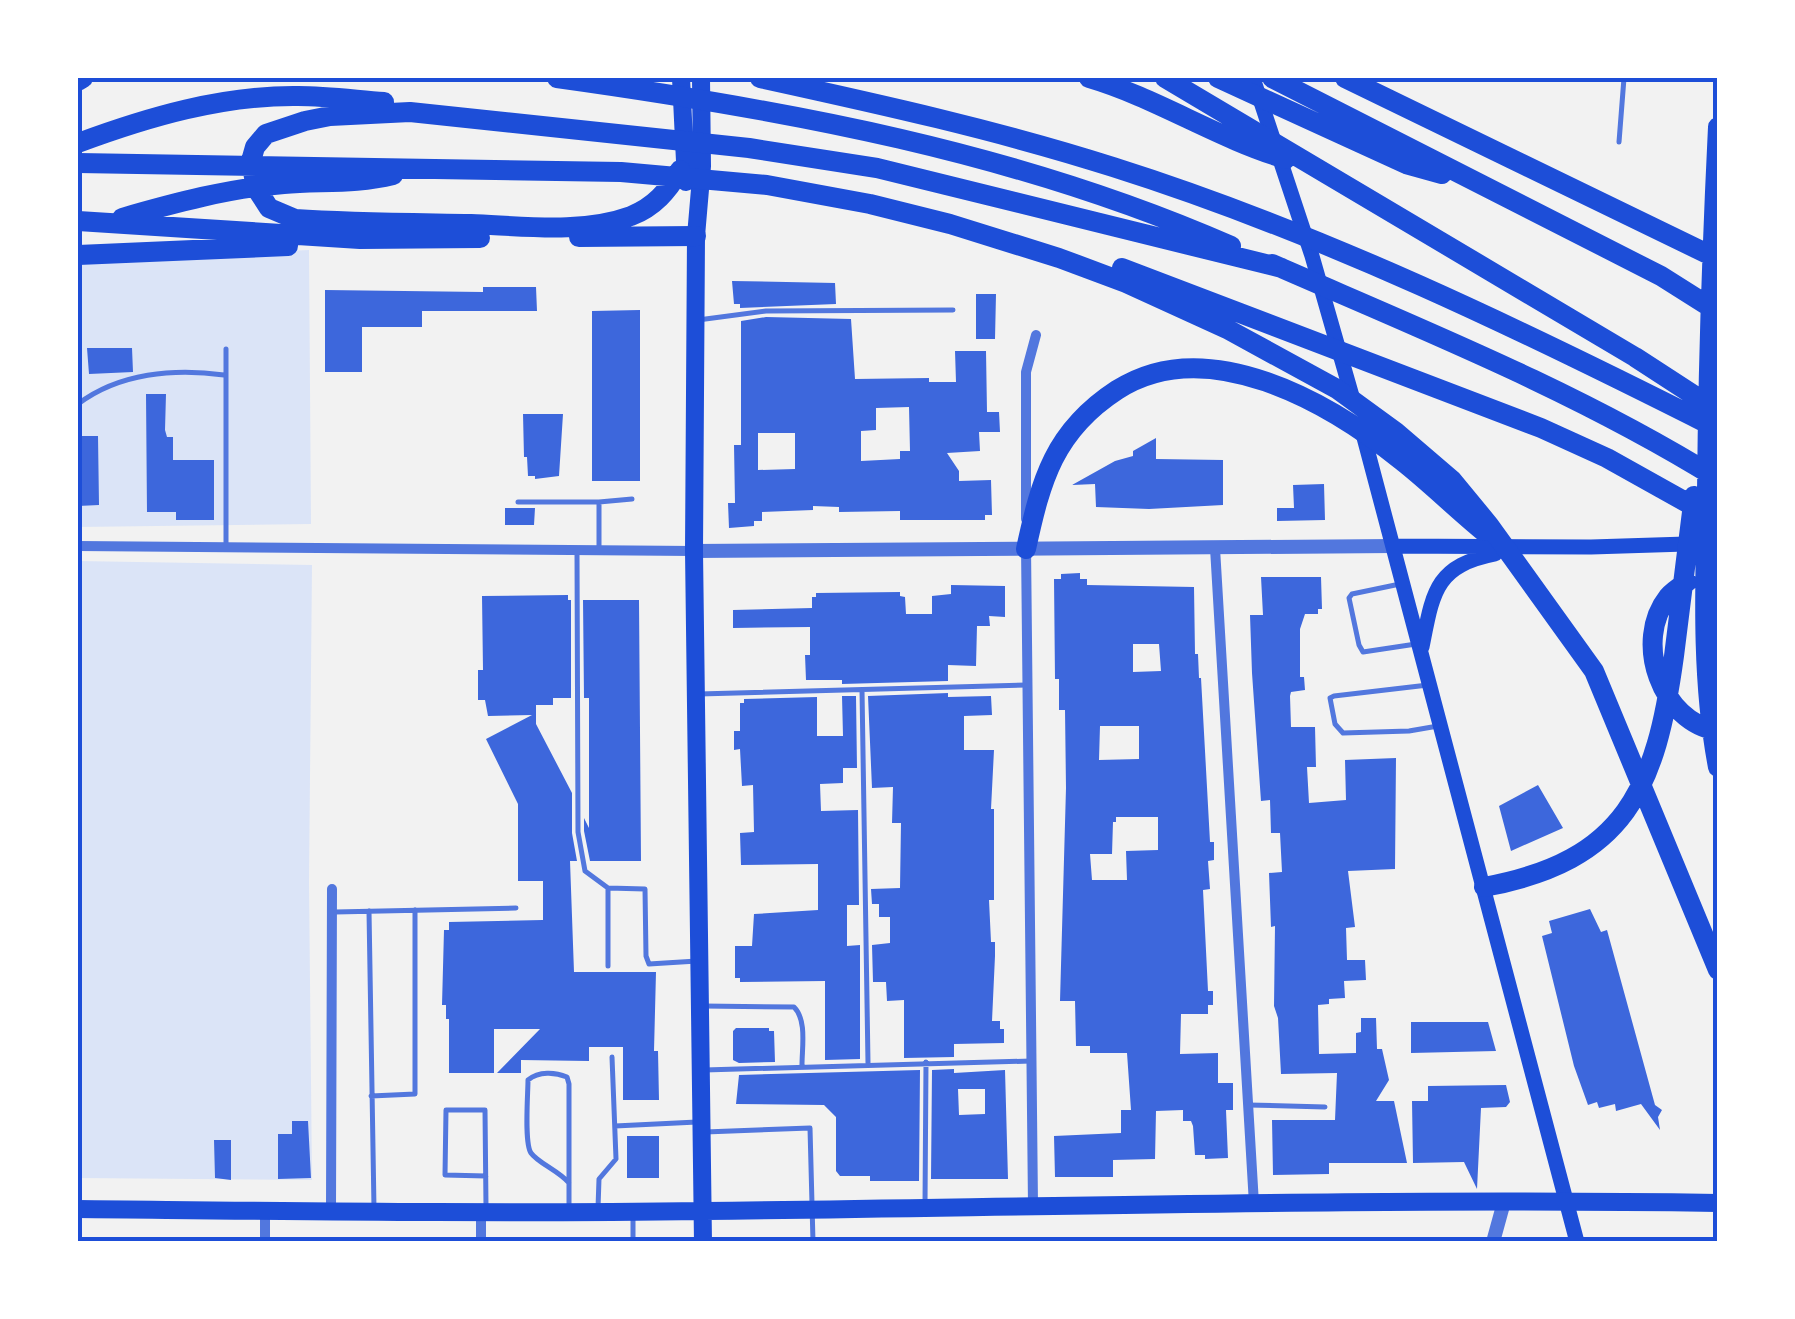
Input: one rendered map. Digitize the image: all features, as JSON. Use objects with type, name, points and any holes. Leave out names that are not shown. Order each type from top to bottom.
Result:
[{"type":"highway","points":[[556,78],[731,104],[908,139],[1026,170],[1172,220],[1522,373],[1646,436],[1718,478]]},
{"type":"highway","points":[[760,78],[1001,133],[1116,168],[1252,217],[1480,313],[1718,428]]},
{"type":"highway","points":[[1089,78],[1199,122],[1257,151],[1317,168]]},
{"type":"highway","points":[[1165,78],[1635,357],[1718,416]]},
{"type":"highway","points":[[1218,78],[1406,164],[1482,185]]},
{"type":"highway","points":[[1272,78],[1662,276],[1718,312]]},
{"type":"highway","points":[[1345,78],[1718,260]]},
{"type":"highway","points":[[78,143],[157,116],[253,98],[298,96],[412,104],[629,135]]},
{"type":"highway","points":[[683,164],[669,189],[633,216],[560,226],[295,219],[269,208],[262,200],[250,161],[266,134],[305,120],[410,112],[749,148],[877,168],[1282,268]]},
{"type":"highway","points":[[1718,127],[1708,375],[1706,647],[1718,768]]},
{"type":"highway","points":[[78,163],[622,172],[767,186],[870,204],[950,224],[1126,283],[1214,323],[1338,389],[1436,465],[1518,549],[1594,671],[1718,970]]},
{"type":"highway","points":[[78,232],[206,196],[282,184],[364,182],[424,167]]},
{"type":"highway","points":[[78,220],[360,238],[696,236]]},
{"type":"highway","points":[[78,254],[313,245],[360,238]]},
{"type":"highway","points":[[1059,258],[1095,259],[1132,272],[1541,428],[1608,458],[1718,520]]},
{"type":"highway","points":[[1026,549],[1040,485],[1056,451],[1088,412],[1129,382],[1152,373],[1202,367],[1258,378],[1330,412],[1400,459],[1518,549]]},
{"type":"highway","points":[[1484,887],[1548,872],[1594,843],[1614,825],[1648,775],[1665,723],[1708,375]]},
{"type":"highway","points":[[1718,566],[1688,580],[1669,595],[1658,615],[1654,635],[1658,679],[1673,707],[1706,729],[1718,731]]},
{"type":"main road","points":[[681,78],[683,164],[696,236]]},
{"type":"main road","points":[[701,78],[694,552],[703,1242]]},
{"type":"main road","points":[[1253,78],[1312,256],[1370,459],[1577,1242]]},
{"type":"main road","points":[[1394,546],[1471,552],[1718,543]]},
{"type":"main road","points":[[1420,647],[1431,601],[1444,576],[1471,552]]},
{"type":"main road","points":[[78,1209],[632,1212],[1568,1201],[1718,1204]]},
{"type":"street","points":[[1033,1205],[1026,372],[1036,335]]},
{"type":"street","points":[[78,546],[694,552],[1394,546]]},
{"type":"street","points":[[1215,548],[1254,1205]]},
{"type":"street","points":[[331,1210],[332,889]]},
{"type":"street","points":[[1493,1242],[1504,1202]]},
{"type":"street","points":[[264,1210],[265,1242]]},
{"type":"street","points":[[481,1242],[484,1210]]},
{"type":"lane","points":[[1619,142],[1624,78]]},
{"type":"lane","points":[[696,320],[766,312],[953,310]]},
{"type":"lane","points":[[226,349],[226,548]]},
{"type":"lane","points":[[78,404],[126,380],[172,371],[224,375]]},
{"type":"lane","points":[[518,502],[632,499]]},
{"type":"lane","points":[[599,502],[599,551]]},
{"type":"lane","points":[[577,550],[578,832],[585,870],[608,888],[645,889],[649,964],[700,961]]},
{"type":"lane","points":[[1403,583],[1352,594],[1349,598],[1360,646],[1363,652],[1420,647]]},
{"type":"lane","points":[[1430,684],[1399,691],[1334,696],[1330,698],[1335,724],[1343,734],[1441,726]]},
{"type":"lane","points":[[696,694],[1027,685]]},
{"type":"lane","points":[[862,690],[868,1063]]},
{"type":"lane","points":[[608,888],[608,966]]},
{"type":"lane","points":[[332,912],[516,908]]},
{"type":"lane","points":[[372,1096],[415,1094],[415,910]]},
{"type":"lane","points":[[369,911],[374,1210]]},
{"type":"lane","points":[[700,1006],[794,1007],[802,1022],[802,1066]]},
{"type":"lane","points":[[598,1212],[599,1179],[616,1159],[612,1057]]},
{"type":"lane","points":[[701,1070],[1032,1061]]},
{"type":"lane","points":[[925,1207],[926,1062]]},
{"type":"lane","points":[[569,1182],[528,1147],[528,1080],[535,1074],[567,1078],[570,1212]]},
{"type":"lane","points":[[1248,1105],[1325,1107]]},
{"type":"lane","points":[[484,1210],[486,1176],[486,1110],[446,1110],[445,1175],[486,1176]]},
{"type":"lane","points":[[615,1126],[810,1128],[813,1242]]},
{"type":"lane","points":[[632,1212],[633,1242]]},
{"type":"shaded area","points":[[309,250],[311,524],[78,527],[78,261]]},
{"type":"shaded area","points":[[78,561],[312,565],[312,1180],[78,1178]]},
{"type":"building","points":[[732,281],[835,283],[836,304],[740,308],[740,304],[734,304]]},
{"type":"building","points":[[483,287],[536,287],[537,311],[422,311],[422,327],[362,327],[362,372],[325,372],[325,290],[483,292]]},
{"type":"building","points":[[976,294],[996,294],[995,339],[976,339]]},
{"type":"building","points":[[640,310],[640,481],[592,481],[592,311]]},
{"type":"building","points":[[766,317],[851,319],[855,379],[929,378],[929,382],[956,382],[955,351],[986,351],[987,412],[999,412],[1000,432],[979,432],[980,451],[947,453],[959,471],[959,481],[991,480],[992,515],[985,515],[985,520],[900,520],[900,511],[839,512],[839,507],[813,506],[813,510],[762,512],[762,521],[754,521],[754,526],[729,528],[728,503],[735,503],[734,445],[741,445],[741,321]],"holes":[[[909,407],[910,451],[900,451],[900,459],[861,461],[861,431],[876,430],[876,408]],[[758,433],[795,433],[795,469],[758,470]]]},
{"type":"building","points":[[87,348],[132,348],[133,372],[89,374]]},
{"type":"building","points":[[146,394],[166,394],[165,430],[167,437],[173,437],[173,460],[214,460],[214,520],[176,520],[176,512],[147,512]]},
{"type":"building","points":[[523,414],[563,414],[559,476],[528,476]]},
{"type":"building","points":[[78,436],[98,436],[99,505],[78,506]]},
{"type":"building","points":[[1156,438],[1156,459],[1223,460],[1223,505],[1096,507],[1095,484],[1072,485],[1115,461],[1133,456],[1133,451]]},
{"type":"building","points":[[1324,484],[1325,520],[1277,521],[1277,508],[1294,508],[1293,485]]},
{"type":"building","points":[[505,508],[535,508],[534,525],[505,525]]},
{"type":"building","points":[[1080,573],[1080,579],[1087,579],[1087,585],[1194,587],[1195,654],[1201,678],[1210,842],[1214,842],[1214,860],[1208,861],[1210,889],[1203,890],[1208,991],[1213,991],[1213,1005],[1208,1005],[1208,1014],[1181,1014],[1180,1054],[1218,1053],[1218,1083],[1233,1083],[1233,1110],[1226,1110],[1228,1158],[1205,1159],[1205,1155],[1195,1155],[1193,1126],[1191,1121],[1183,1121],[1183,1110],[1156,1111],[1155,1159],[1113,1160],[1113,1177],[1055,1177],[1054,1136],[1121,1133],[1121,1110],[1131,1110],[1127,1053],[1090,1053],[1090,1046],[1076,1046],[1075,1001],[1060,1001],[1065,710],[1059,710],[1059,679],[1055,679],[1054,579],[1061,579],[1061,574]],"holes":[[[1133,644],[1159,644],[1161,671],[1133,672]],[[1100,726],[1139,726],[1139,759],[1099,760]],[[1116,817],[1158,817],[1158,850],[1126,851],[1127,880],[1092,880],[1090,854],[1112,854]]]},
{"type":"building","points":[[1261,577],[1321,577],[1322,609],[1318,609],[1318,614],[1305,614],[1300,629],[1300,677],[1304,677],[1305,690],[1291,692],[1290,696],[1291,727],[1315,727],[1316,767],[1307,767],[1309,803],[1346,800],[1345,760],[1396,758],[1395,869],[1348,871],[1355,927],[1346,928],[1347,960],[1365,960],[1366,980],[1344,981],[1345,998],[1329,999],[1329,1004],[1318,1005],[1319,1054],[1356,1053],[1361,1018],[1376,1018],[1377,1049],[1382,1049],[1389,1080],[1376,1101],[1394,1101],[1407,1163],[1329,1163],[1329,1174],[1273,1175],[1272,1120],[1335,1120],[1337,1073],[1281,1074],[1269,873],[1282,872],[1280,833],[1271,833],[1270,800],[1261,801],[1252,673],[1250,615],[1263,615]]},
{"type":"building","points":[[951,585],[1005,586],[1005,617],[989,616],[990,626],[977,626],[976,666],[948,665],[948,681],[842,684],[842,680],[806,680],[810,627],[733,628],[733,610],[812,608],[816,593],[900,592],[905,597],[906,614],[932,614],[932,596],[951,594]]},
{"type":"building","points":[[568,595],[571,698],[553,698],[553,705],[536,705],[536,724],[572,793],[577,861],[570,861],[574,972],[656,972],[654,1051],[658,1051],[659,1100],[623,1100],[623,1047],[589,1047],[589,1061],[521,1060],[521,1073],[497,1073],[540,1029],[494,1029],[494,1073],[449,1073],[449,1019],[446,1005],[442,1005],[444,930],[449,930],[449,922],[543,920],[543,881],[518,881],[518,804],[486,739],[532,715],[488,716],[485,700],[478,700],[478,670],[483,670],[482,596]]},
{"type":"building","points":[[583,600],[639,600],[641,861],[590,861],[584,831],[584,818],[589,828],[589,698],[584,698]]},
{"type":"building","points":[[948,693],[948,697],[991,696],[992,715],[964,716],[964,750],[994,750],[994,900],[989,900],[991,942],[995,942],[992,1021],[1000,1021],[1004,1043],[954,1044],[954,1057],[904,1058],[904,1000],[887,1001],[886,982],[873,982],[872,945],[890,943],[890,917],[879,917],[879,904],[872,904],[871,889],[900,888],[901,823],[892,823],[893,787],[872,788],[868,696]]},
{"type":"building","points":[[842,696],[856,696],[857,768],[843,768],[843,783],[820,784],[821,811],[858,810],[859,905],[847,905],[847,946],[860,945],[860,1059],[825,1060],[825,981],[740,982],[740,978],[735,978],[735,946],[752,946],[754,914],[818,910],[818,864],[741,865],[740,833],[754,832],[753,785],[742,786],[740,749],[734,750],[734,731],[740,731],[740,703],[744,699],[817,697],[817,736],[843,736]]},
{"type":"building","points":[[1538,785],[1563,828],[1511,851],[1499,806]]},
{"type":"building","points":[[1590,909],[1601,932],[1607,930],[1655,1105],[1662,1110],[1658,1117],[1660,1130],[1641,1104],[1616,1111],[1615,1104],[1599,1108],[1597,1102],[1588,1105],[1574,1066],[1542,936],[1552,933],[1549,921]]},
{"type":"building","points":[[1411,1022],[1488,1022],[1496,1051],[1411,1053]]},
{"type":"building","points":[[736,1028],[774,1031],[775,1062],[733,1060]]},
{"type":"building","points":[[920,1070],[919,1181],[870,1181],[870,1176],[840,1176],[836,1171],[836,1117],[824,1105],[736,1104],[739,1075]]},
{"type":"building","points":[[932,1070],[1005,1070],[1008,1179],[931,1179]],"holes":[[[958,1089],[985,1089],[985,1114],[959,1115]]]},
{"type":"building","points":[[1506,1085],[1510,1102],[1506,1107],[1481,1108],[1477,1189],[1464,1162],[1413,1163],[1412,1101],[1428,1101],[1428,1086]]},
{"type":"building","points":[[292,1121],[308,1121],[311,1178],[278,1179],[278,1134],[292,1134]]},
{"type":"building","points":[[627,1136],[659,1136],[659,1178],[627,1178]]},
{"type":"building","points":[[214,1140],[231,1140],[231,1180],[215,1178]]}]
